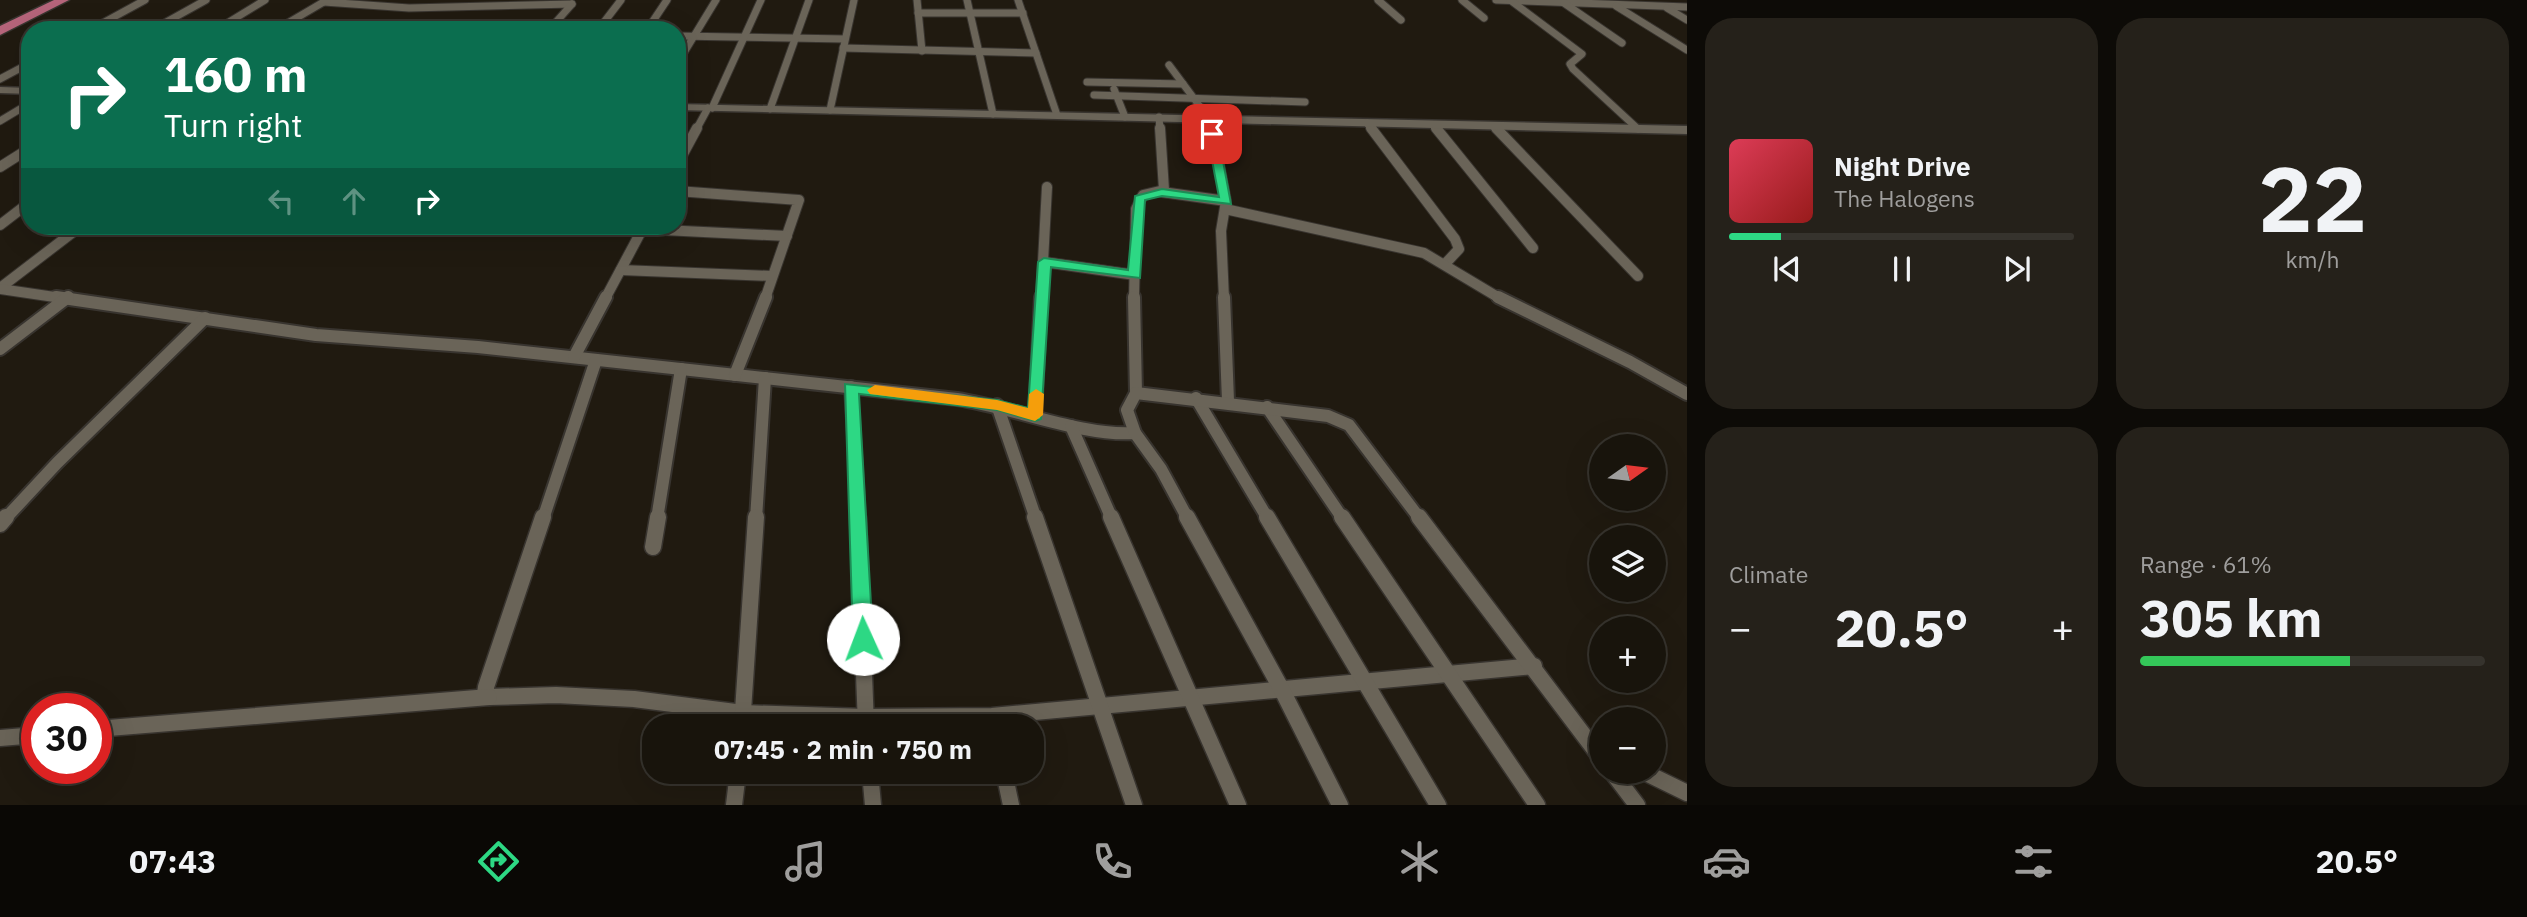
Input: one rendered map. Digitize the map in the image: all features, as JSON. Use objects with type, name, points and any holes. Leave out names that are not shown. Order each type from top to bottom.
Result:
[{"type":"highway","points":[[0,31],[63,0]]},
{"type":"street","points":[[106,21],[145,0]]},
{"type":"street","points":[[168,21],[206,0]]},
{"type":"street","points":[[231,21],[265,0]]},
{"type":"street","points":[[605,21],[621,0]]},
{"type":"street","points":[[653,21],[667,0]]},
{"type":"street","points":[[686,48],[716,0]]},
{"type":"street","points":[[686,149],[710,108],[761,0]]},
{"type":"street","points":[[770,109],[809,0]]},
{"type":"street","points":[[830,110],[854,0]]},
{"type":"street","points":[[917,0],[922,51]]},
{"type":"street","points":[[967,0],[993,114]]},
{"type":"street","points":[[1018,0],[1058,115]]},
{"type":"street","points":[[1378,0],[1401,20]]},
{"type":"street","points":[[1462,0],[1484,18]]},
{"type":"street","points":[[1496,0],[1611,2],[1687,7]]},
{"type":"street","points":[[1511,0],[1582,54],[1570,64],[1573,69],[1638,129]]},
{"type":"street","points":[[1654,0],[1687,20]]},
{"type":"street","points":[[292,21],[326,1],[409,8],[572,4],[557,21]]},
{"type":"street","points":[[1561,1],[1622,43]]},
{"type":"street","points":[[1611,2],[1687,50]]},
{"type":"street","points":[[918,13],[1023,13]]},
{"type":"street","points":[[686,36],[794,38],[922,51],[1036,53]]},
{"type":"street","points":[[1169,65],[1210,120],[1226,205],[1221,230],[1228,401]]},
{"type":"street","points":[[0,79],[21,68]]},
{"type":"street","points":[[1087,82],[1183,84]]},
{"type":"street","points":[[1112,82],[1125,117]]},
{"type":"street","points":[[0,90],[21,91]]},
{"type":"street","points":[[1094,95],[1304,102]]},
{"type":"street","points":[[686,107],[1687,131]]},
{"type":"street","points":[[0,121],[21,108]]},
{"type":"street","points":[[1159,117],[1162,192]]},
{"type":"street","points":[[1367,123],[1455,239],[1459,249],[1445,264]]},
{"type":"street","points":[[1433,125],[1533,248]]},
{"type":"street","points":[[1494,126],[1637,276]]},
{"type":"street","points":[[0,167],[21,154]]},
{"type":"street","points":[[1035,415],[1048,187]]},
{"type":"street","points":[[686,192],[799,200],[735,375]]},
{"type":"street","points":[[1340,805],[1282,690],[1161,469],[1135,433],[1128,410],[1136,393],[1135,275],[1139,198],[1162,192],[1406,247],[1445,264],[1518,309],[1630,362],[1687,394]]},
{"type":"street","points":[[0,225],[21,209]]},
{"type":"street","points":[[686,230],[787,236]]},
{"type":"street","points":[[0,288],[69,235]]},
{"type":"street","points":[[574,357],[640,235]]},
{"type":"street","points":[[1044,262],[1135,275]]},
{"type":"street","points":[[621,270],[772,276]]},
{"type":"street","points":[[0,288],[316,335],[574,357],[997,405],[1111,435],[1135,433]]},
{"type":"street","points":[[0,349],[68,297]]},
{"type":"street","points":[[0,524],[57,463],[205,318]]},
{"type":"street","points":[[489,697],[485,694],[486,687],[596,360]]},
{"type":"street","points":[[653,547],[681,369]]},
{"type":"street","points":[[743,714],[765,378]]},
{"type":"street","points":[[850,387],[861,561],[865,714]]},
{"type":"street","points":[[1136,393],[1228,401],[1328,416],[1349,425],[1589,740]]},
{"type":"street","points":[[1196,398],[1438,805]]},
{"type":"street","points":[[997,405],[1134,805]]},
{"type":"street","points":[[1267,407],[1537,805]]},
{"type":"street","points":[[1071,425],[1238,805]]},
{"type":"street","points":[[1043,714],[1189,697],[1534,666]]},
{"type":"street","points":[[112,728],[489,697],[556,695],[634,699],[712,714]]},
{"type":"street","points":[[0,738],[21,736]]},
{"type":"street","points":[[1666,783],[1687,793]]},
{"type":"street","points":[[734,805],[737,784]]},
{"type":"street","points":[[871,784],[873,805]]},
{"type":"street","points":[[1007,784],[1011,805]]},
{"type":"street","points":[[1621,784],[1637,805]]},
{"type":"slow traffic","points":[[875,390],[997,405],[1035,415],[1036,394]]},
{"type":"route","points":[[863,639],[850,387],[997,405],[1035,415],[1044,262],[1135,275],[1136,209],[1139,198],[1162,192],[1226,201],[1212,134]]}]
